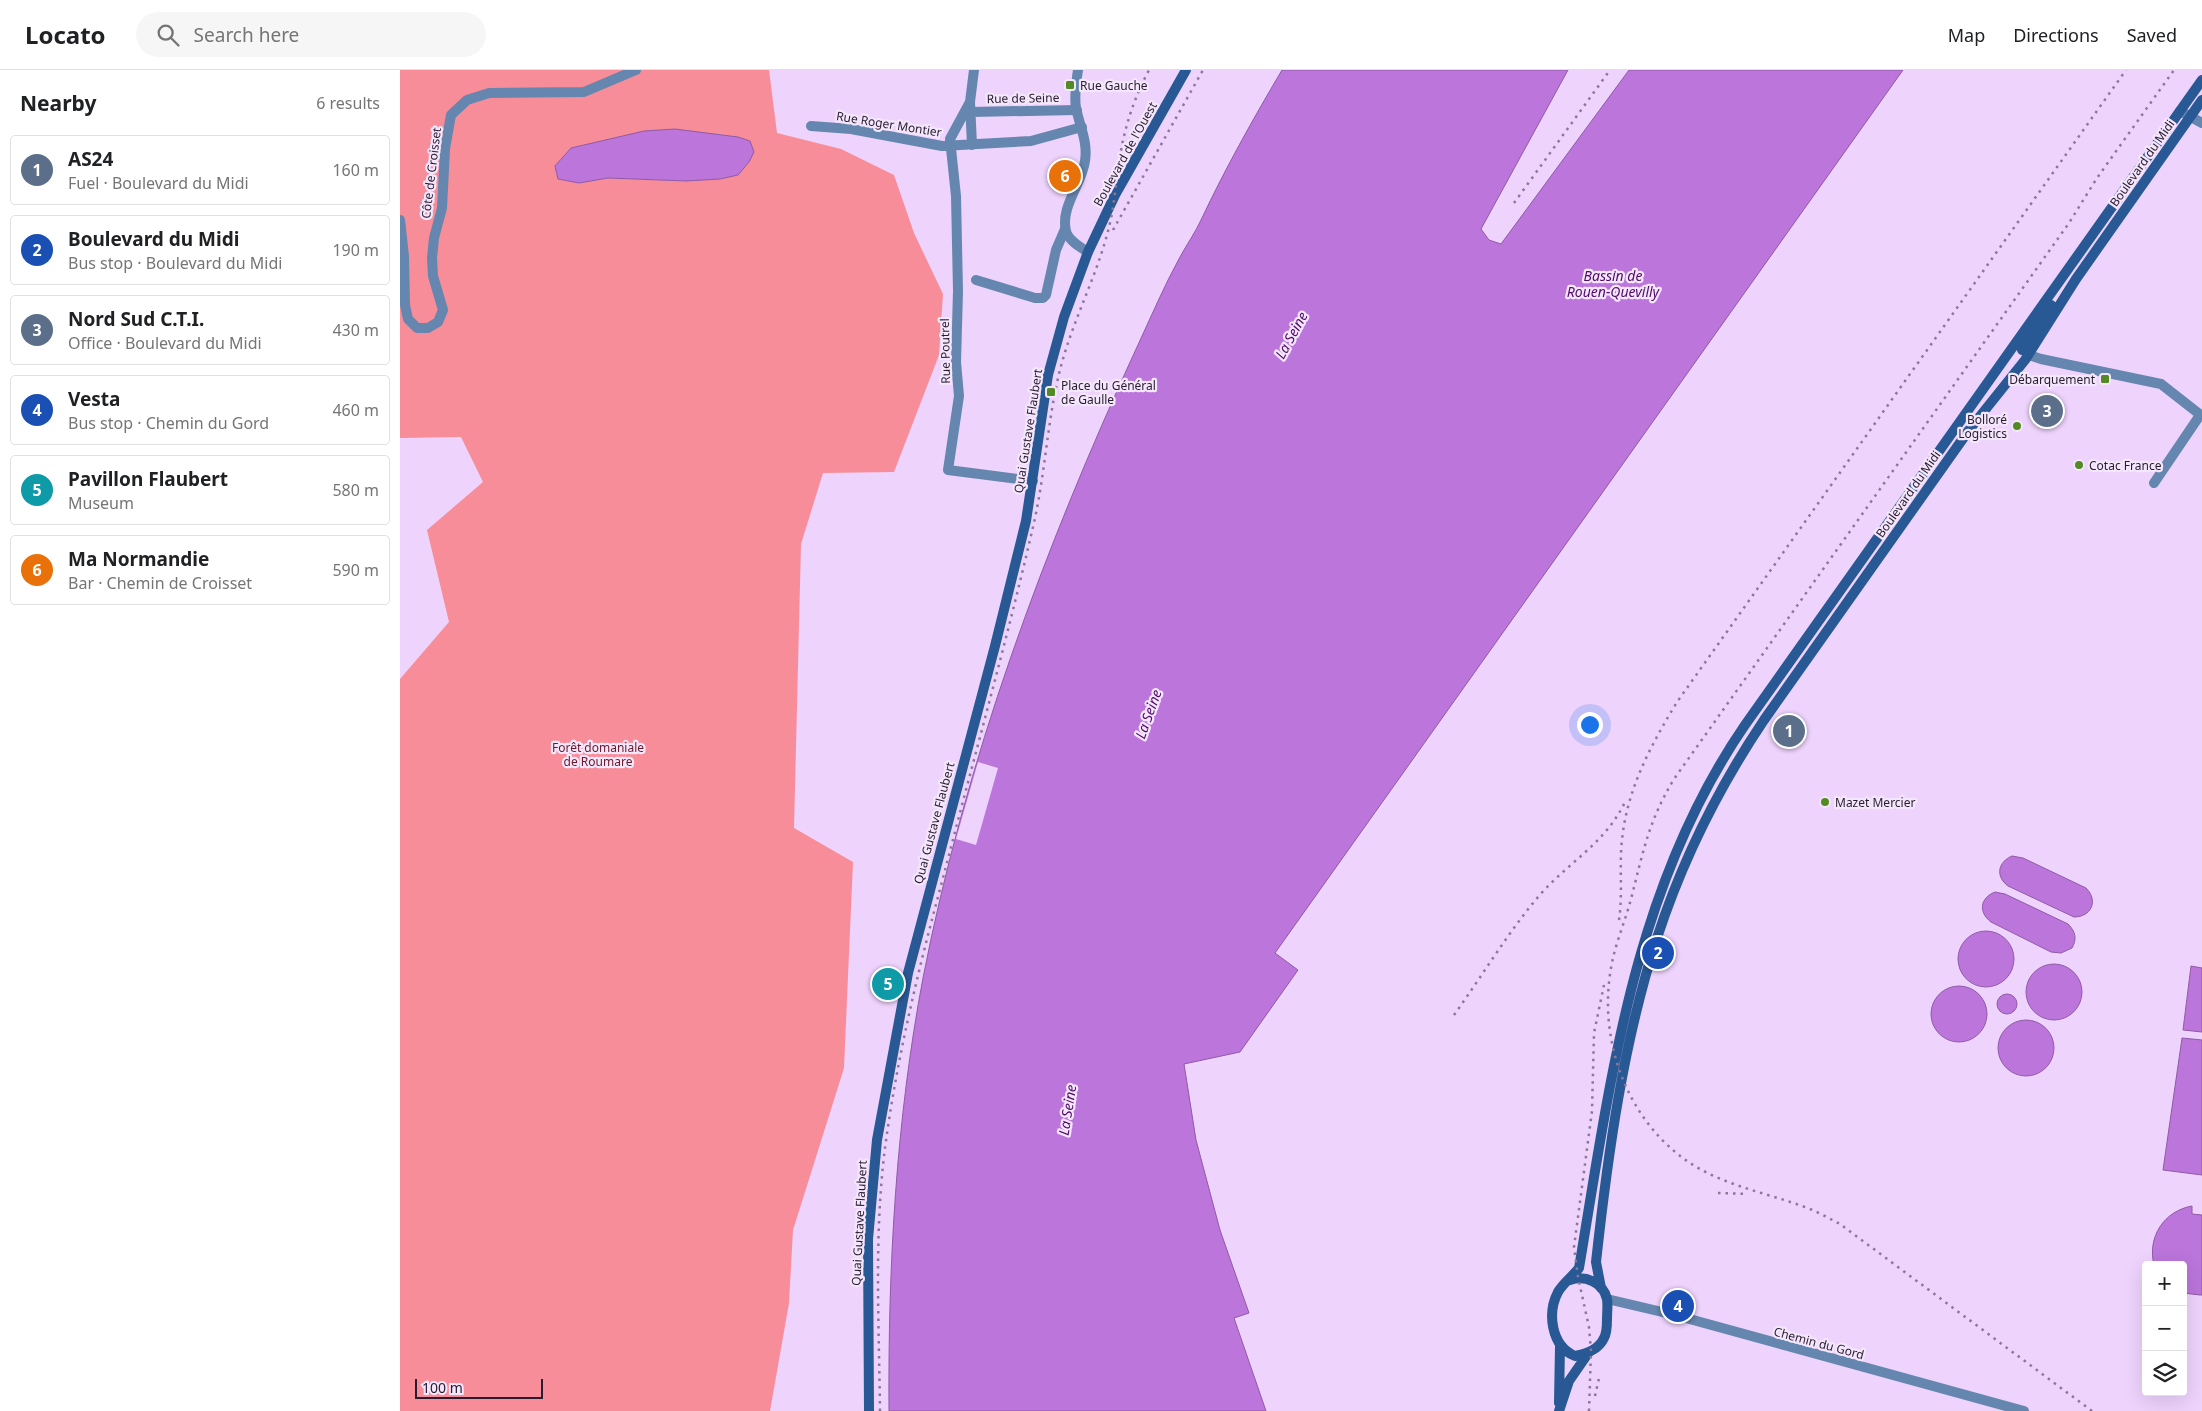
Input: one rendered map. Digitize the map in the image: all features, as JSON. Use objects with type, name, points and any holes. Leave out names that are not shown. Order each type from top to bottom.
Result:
[{"type":"main road","name":"Boulevard de l'Ouest","points":[[1088,252],[1116,195],[1186,70]]},
{"type":"main road","name":"Boulevard du Midi","points":[[1677,848],[1696,835],[1736,764],[1764,720],[1969,430],[2021,352],[2075,261],[2202,80]]},
{"type":"main road","name":"Boulevard du Midi","points":[[1570,1280],[1579,1268],[1623,1015],[1646,935],[1677,848],[1707,788],[1731,747],[2076,279],[2202,100]]},
{"type":"main road","name":"Quai Gustave Flaubert","points":[[869,1411],[868,1239],[877,1140],[908,973],[995,646],[1026,521],[1048,374],[1064,317],[1088,252]]},
{"type":"main road","name":"Boulevard du Midi","points":[[1602,1288],[1596,1262],[1626,1055],[1657,937],[1696,835],[1724,770],[1731,747]]},
{"type":"main road","points":[[1559,1411],[1569,1381],[1588,1352],[1604,1339],[1607,1326],[1607,1299],[1602,1288],[1591,1280],[1581,1277],[1570,1280],[1559,1291],[1553,1312],[1555,1336],[1566,1353],[1575,1356],[1588,1352]]},
{"type":"main road","points":[[1559,1411],[1560,1346]]},
{"type":"street","name":"Côte de Croisset","points":[[400,220],[404,256],[405,305],[408,319],[417,328],[428,328],[438,322],[443,310],[433,276],[432,258],[434,238],[442,208],[445,149],[451,115],[467,100],[489,93],[584,92],[636,70]]},
{"type":"street","points":[[972,145],[971,107],[974,70]]},
{"type":"street","points":[[976,280],[1035,298],[1046,296],[1056,250],[1065,229],[1068,209],[1085,164],[1086,143],[1077,110],[1075,89],[1078,70]]},
{"type":"street","points":[[950,146],[950,139],[971,107]]},
{"type":"street","name":"Rue de Seine","points":[[971,107],[1077,110]]},
{"type":"street","points":[[2180,111],[2202,123]]},
{"type":"street","name":"Rue Roger Montier","points":[[811,126],[851,130],[942,146],[1031,141],[1082,127]]},
{"type":"street","name":"Rue Poutrel","points":[[950,146],[956,196],[958,291],[956,362],[959,396],[948,470],[1033,481]]},
{"type":"street","points":[[1065,229],[1071,240],[1088,252]]},
{"type":"street","points":[[2021,352],[2041,359],[2161,384],[2199,414],[2154,483]]},
{"type":"street","name":"Chemin du Gord","points":[[1607,1299],[1675,1315],[2024,1411]]},
{"type":"green space","name":"Forêt domaniale de Roumare","points":[[400,70],[769,70],[777,133],[841,149],[894,175],[914,233],[943,294],[939,355],[894,472],[823,473],[801,544],[794,828],[853,862],[844,1068],[793,1230],[789,1303],[770,1411],[400,1411],[400,679],[449,622],[427,530],[483,482],[461,437],[400,438]],"holes":[[[719,134],[750,141],[686,181],[608,178],[579,183],[558,179],[571,148],[600,142]]]},
{"type":"water","points":[[1282,70],[1568,70],[1481,229],[1489,240],[1501,244],[1629,70],[1903,70],[1275,953],[1298,970],[1240,1052],[1184,1064],[1196,1140],[1220,1230],[1249,1313],[1234,1318],[1266,1411],[889,1411],[892,1248],[906,1085],[923,978],[940,897],[961,817],[985,736],[1039,578],[1103,423],[1174,268],[1199,225],[1260,107]]},
{"type":"water","points":[[675,129],[738,137],[750,141],[754,152],[749,162],[738,175],[720,179],[686,181],[608,178],[579,183],[558,179],[555,166],[571,148],[644,131]]},
{"type":"water","points":[[2012,856],[2023,858],[2086,888],[2092,898],[2089,911],[2074,917],[2008,886],[2001,878],[2000,870],[2001,865]]},
{"type":"water","points":[[1995,892],[2005,894],[2068,924],[2075,936],[2072,948],[2061,953],[2051,952],[1991,922],[1984,914],[1982,906],[1986,898]]},
{"type":"water","points":[[1986,931],[1997,933],[2006,939],[2012,948],[2014,959],[2012,970],[2006,979],[1997,985],[1986,987],[1975,985],[1966,979],[1960,970],[1958,959],[1960,948],[1966,939],[1975,933]]},
{"type":"water","points":[[2054,964],[2065,966],[2074,972],[2080,981],[2082,992],[2080,1003],[2074,1012],[2065,1018],[2054,1020],[2043,1018],[2034,1012],[2028,1003],[2026,992],[2028,981],[2034,972],[2043,966]]},
{"type":"water","points":[[2191,966],[2202,968],[2202,1032],[2183,1030]]},
{"type":"water","points":[[1959,986],[1970,988],[1979,994],[1985,1003],[1987,1014],[1985,1025],[1979,1034],[1970,1040],[1959,1042],[1948,1040],[1939,1034],[1933,1025],[1931,1014],[1933,1003],[1939,994],[1948,988]]},
{"type":"water","points":[[2007,994],[2014,997],[2017,1004],[2014,1011],[2007,1014],[2000,1011],[1997,1004],[2000,997]]},
{"type":"water","points":[[2026,1020],[2037,1022],[2046,1028],[2052,1037],[2054,1048],[2052,1059],[2046,1068],[2037,1074],[2026,1076],[2015,1074],[2006,1068],[2000,1059],[1998,1048],[2000,1037],[2006,1028],[2015,1022]]},
{"type":"water","points":[[2182,1038],[2202,1040],[2202,1175],[2163,1170]]},
{"type":"water","points":[[2192,1206],[2192,1214],[2202,1215],[2202,1295],[2187,1293],[2187,1261],[2153,1261],[2153,1245],[2160,1227],[2173,1213]]},
{"type":"pier","points":[[978,762],[998,768],[976,845],[956,839]]},
{"type":"railway","points":[[880,1411],[879,1214],[885,1148],[902,1046],[926,945],[1023,571],[1040,489],[1059,374],[1070,337],[1104,246],[1112,213],[1125,132],[1138,94],[1149,70]]},
{"type":"railway","points":[[1113,230],[1203,70]]},
{"type":"railway","points":[[1514,203],[1610,70]]},
{"type":"railway","points":[[1619,920],[1622,840],[1629,803],[1649,751],[1677,702],[2126,70]]},
{"type":"railway","points":[[2092,1411],[1840,1224],[1795,1203],[1719,1178],[1690,1163],[1668,1146],[1649,1125],[1634,1102],[1622,1077],[1614,1051],[1609,1023],[1608,996],[1613,959],[1629,908],[1647,838],[1658,809],[1674,779],[2069,223],[2097,178],[2174,70]]},
{"type":"railway","points":[[1454,1015],[1505,940],[1538,897],[1607,830],[1625,802]]},
{"type":"railway","points":[[1589,1411],[1591,1351],[1589,1327],[1578,1277],[1574,1247],[1592,1111],[1594,1033],[1604,985]]},
{"type":"railway","points":[[1718,1193],[1748,1194]]},
{"type":"railway","points":[[1595,1396],[1599,1378]]},
{"type":"place","name":"Rue Gauche","points":[[1070,85]]},
{"type":"place","name":"Ma Normandie","points":[[1065,176]]},
{"type":"place","name":"Débarquement","points":[[2105,379]]},
{"type":"place","name":"Place du Général de Gaulle","points":[[1051,392]]},
{"type":"place","name":"Nord Sud C.T.I.","points":[[2047,411]]},
{"type":"place","name":"Bolloré Logistics","points":[[2017,426]]},
{"type":"place","name":"Cotac France","points":[[2079,465]]},
{"type":"place","name":"AS24","points":[[1789,731]]},
{"type":"place","name":"Mazet Mercier","points":[[1825,802]]},
{"type":"place","name":"Boulevard du Midi","points":[[1658,953]]},
{"type":"place","name":"Pavillon Flaubert","points":[[888,984]]},
{"type":"place","name":"Vesta","points":[[1678,1306]]},
{"type":"water label","name":"Bassin de Rouen-Quevilly","points":[[1613,284]]},
{"type":"water label","name":"La Seine","points":[[1291,335]]},
{"type":"water label","name":"La Seine","points":[[1148,714]]},
{"type":"water label","name":"La Seine","points":[[1067,1110]]}]
